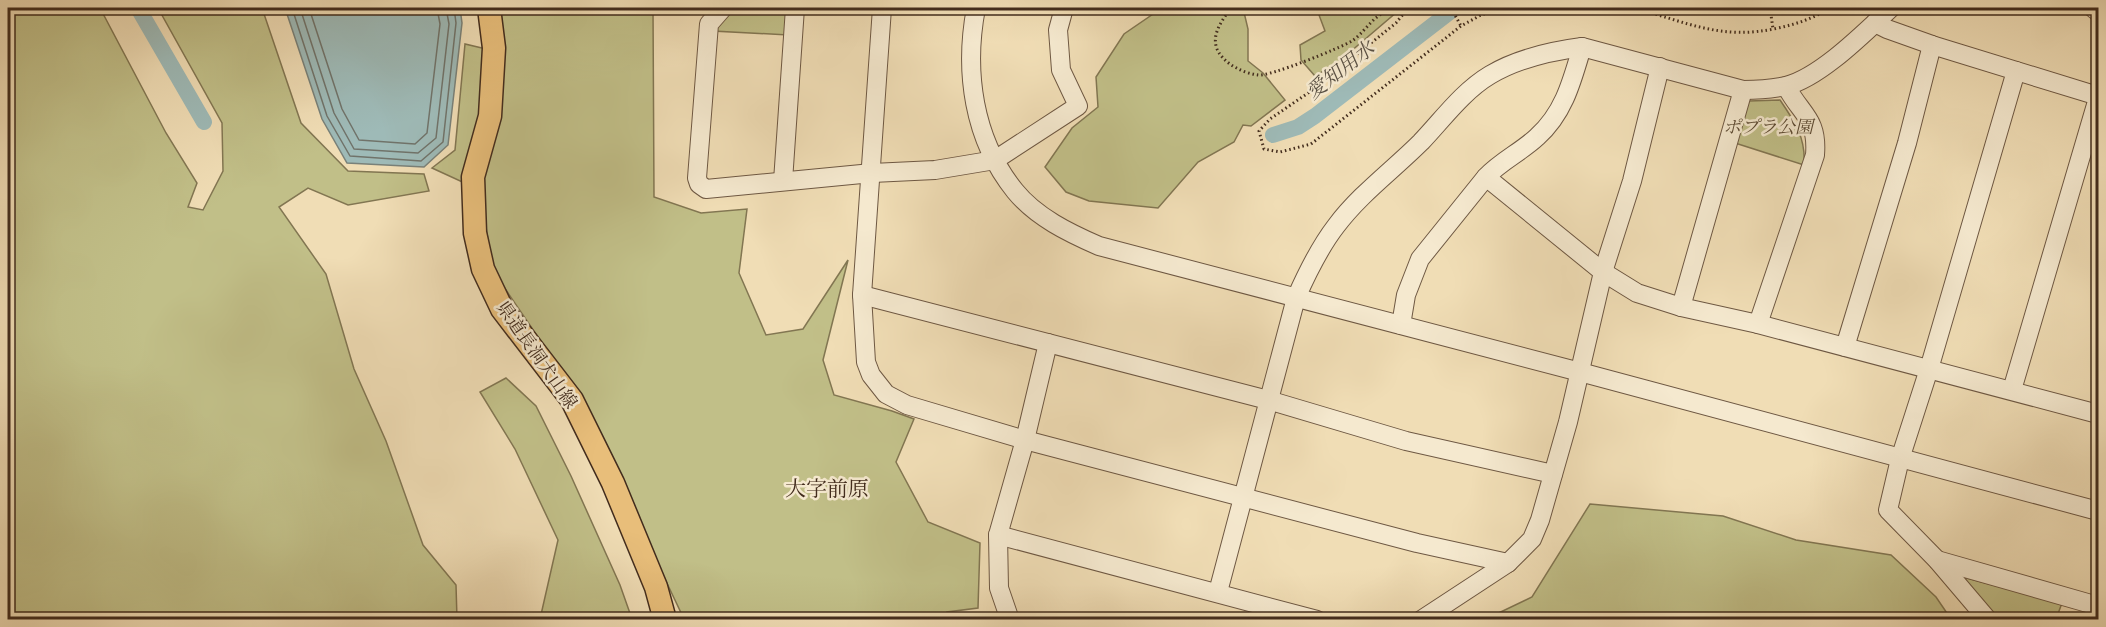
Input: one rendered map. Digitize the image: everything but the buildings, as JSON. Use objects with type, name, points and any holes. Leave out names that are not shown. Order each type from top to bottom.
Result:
[{"type":"main road","name":"県道長洞犬山線","points":[[489,8],[494,48],[490,116],[473,177],[475,233],[483,269],[502,309],[572,400],[613,483],[656,587],[665,620]]},
{"type":"street","points":[[723,8],[709,24],[697,178],[699,184],[706,189],[872,173],[935,170],[995,160],[1078,106],[1061,70],[1058,30],[1064,8]]},
{"type":"street","points":[[783,181],[795,8]]},
{"type":"street","points":[[882,8],[862,295],[866,362],[871,375],[886,394],[907,405],[1025,440],[1417,543],[1508,563]]},
{"type":"street","points":[[976,8],[973,23],[971,72],[974,102],[995,160],[1015,192],[1036,211],[1068,232],[1099,246],[2098,511]]},
{"type":"street","points":[[1218,592],[1296,298],[1314,258],[1336,225],[1370,188],[1416,146],[1476,84],[1492,74],[1529,58],[1563,49],[1582,47],[1743,90],[1786,86],[1814,72],[1891,8]]},
{"type":"street","points":[[2093,8],[2098,12]]},
{"type":"street","points":[[1875,23],[1932,45],[2098,97],[2012,390]]},
{"type":"street","points":[[1845,347],[1907,143],[1932,45]]},
{"type":"street","points":[[1401,325],[1406,295],[1420,259],[1486,177],[1537,137],[1558,112],[1570,89],[1582,47]]},
{"type":"street","points":[[1421,620],[1508,563],[1532,539],[1553,474],[1603,272],[1632,181],[1660,67]]},
{"type":"street","points":[[1988,620],[1937,560],[1887,510],[1900,459],[1929,369],[2016,71]]},
{"type":"street","points":[[1758,324],[1815,155],[1814,128],[1809,117],[1792,98],[1786,86]]},
{"type":"street","points":[[1681,307],[1743,90]]},
{"type":"street","points":[[1486,177],[1603,272],[1637,293],[1681,307],[1758,324],[2012,390],[2097,409]]},
{"type":"street","points":[[862,295],[1268,400],[1406,441],[1553,474]]},
{"type":"street","points":[[1010,620],[999,588],[998,535],[1025,440],[1048,343]]},
{"type":"street","points":[[998,535],[1218,592],[1272,614],[1317,620]]},
{"type":"street","points":[[1937,560],[2098,606]]},
{"type":"path","points":[[1231,8],[1217,29],[1215,44],[1217,51],[1229,64],[1257,75],[1267,75],[1352,41],[1385,11],[1407,8]]},
{"type":"path","points":[[1407,8],[1396,23],[1345,64],[1311,91],[1270,118],[1259,132],[1264,149],[1280,152],[1311,144],[1461,26],[1481,15],[1505,8]]},
{"type":"path","points":[[1451,8],[1461,26]]},
{"type":"path","points":[[1634,8],[1718,32],[1745,34],[1796,24],[1830,8]]},
{"type":"path","points":[[1770,8],[1773,29]]},
{"type":"green space","points":[[8,8],[100,8],[166,133],[197,183],[188,207],[203,210],[223,171],[222,123],[158,8],[262,8],[301,123],[348,171],[424,174],[429,191],[348,205],[308,188],[279,207],[326,274],[354,369],[386,441],[423,545],[456,585],[457,619],[8,619]]},
{"type":"green space","points":[[497,8],[653,8],[654,197],[701,213],[747,209],[739,273],[766,335],[803,329],[848,260],[823,360],[834,395],[914,419],[896,462],[928,522],[980,543],[978,608],[947,612],[948,620],[684,619],[577,394],[493,271],[480,190],[432,168],[455,150],[465,44],[503,53]]},
{"type":"green space","points":[[732,8],[789,8],[788,35],[713,31]]},
{"type":"green space","points":[[1162,8],[1243,8],[1248,29],[1248,61],[1263,73],[1285,100],[1251,126],[1243,125],[1234,142],[1198,162],[1158,208],[1089,201],[1066,192],[1045,167],[1072,128],[1098,107],[1096,77],[1124,34]]},
{"type":"green space","points":[[1320,8],[1399,8],[1336,64],[1315,76],[1301,60],[1300,45],[1325,31],[1319,15]]},
{"type":"green space","name":"ポプラ公園","points":[[1780,100],[1795,123],[1801,138],[1804,165],[1735,143],[1749,101]]},
{"type":"green space","points":[[506,378],[536,406],[571,476],[620,585],[632,619],[540,619],[558,540],[515,449],[480,392]]},
{"type":"green space","points":[[1590,504],[1723,516],[1796,540],[1891,555],[1936,597],[1951,619],[1486,619],[1532,597]]},
{"type":"green space","points":[[1959,576],[2062,603],[2056,619],[1998,619]]},
{"type":"water","points":[[285,8],[460,8],[462,23],[448,145],[424,167],[347,163],[322,119]]},
{"type":"waterway","name":"愛知用水","points":[[138,8],[204,122]]},
{"type":"waterway","name":"愛知用水","points":[[1273,135],[1298,127],[1315,116],[1455,8]]},
{"type":"district","name":"大字前原","points":[[827,489]]}]
